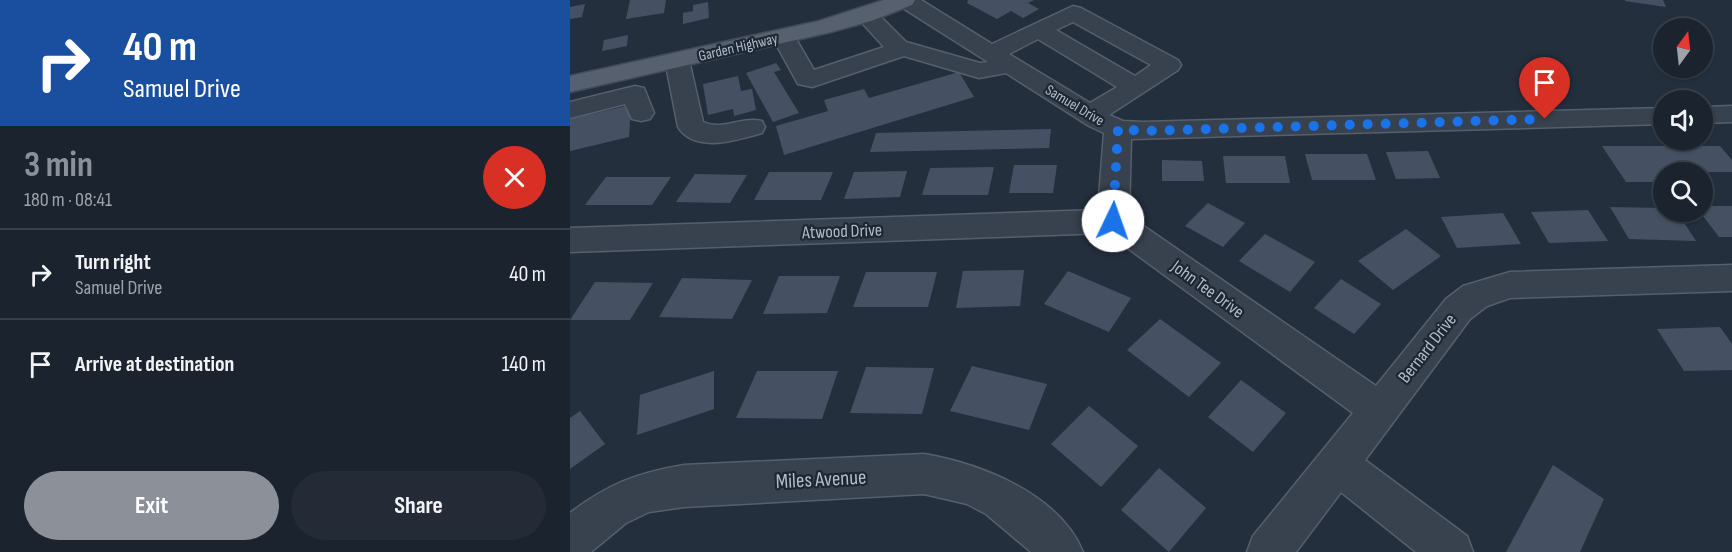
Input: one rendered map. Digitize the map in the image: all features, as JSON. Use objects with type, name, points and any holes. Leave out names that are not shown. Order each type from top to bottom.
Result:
[{"type":"main road","name":"Garden Highway","points":[[570,84],[636,92],[677,60],[784,37],[866,15],[905,0]]},
{"type":"street","name":"Samuel Drive","points":[[905,0],[1104,122],[1143,131],[1653,116]]},
{"type":"street","points":[[784,37],[807,79],[822,76],[899,48],[915,50],[979,71],[1002,59],[1040,31],[1074,13],[1168,65],[1136,87],[1104,122],[1113,221]]},
{"type":"street","points":[[866,15],[899,48]]},
{"type":"street","points":[[1040,31],[1136,87]]},
{"type":"street","points":[[677,60],[691,127],[699,133],[712,135],[752,127]]},
{"type":"street","points":[[570,110],[636,92]]},
{"type":"street","points":[[1713,115],[1732,114]]},
{"type":"street","name":"Atwood Drive","points":[[570,240],[1113,221]]},
{"type":"street","name":"John Tee Drive","points":[[1113,221],[1379,410]]},
{"type":"street","name":"Bernard Drive","points":[[1269,552],[1458,309],[1475,296],[1510,285],[1732,278]]},
{"type":"street","points":[[1338,464],[1450,552]]},
{"type":"street","name":"Miles Avenue","points":[[570,542],[611,508],[647,492],[684,486],[924,474],[957,479],[985,489],[1018,509],[1061,552]]},
{"type":"building","points":[[630,0],[666,0],[664,13],[626,19]]},
{"type":"building","points":[[968,0],[1034,0],[1028,3],[1039,9],[1023,18],[1011,11],[997,19],[967,3]]},
{"type":"building","points":[[1663,0],[1666,7],[1625,1]]},
{"type":"building","points":[[708,2],[709,18],[683,24],[683,13],[693,11],[693,5]]},
{"type":"building","points":[[585,4],[582,17],[570,19],[570,7]]},
{"type":"building","points":[[628,35],[627,46],[602,51],[604,40]]},
{"type":"building","points":[[776,63],[781,70],[774,72],[799,113],[773,122],[746,73]]},
{"type":"building","points":[[959,72],[974,97],[784,155],[776,126],[828,111],[824,100],[864,89],[869,98]]},
{"type":"building","points":[[738,76],[741,91],[752,89],[756,110],[734,116],[733,109],[708,115],[703,84]]},
{"type":"building","points":[[631,105],[629,137],[570,151],[570,119]]},
{"type":"building","points":[[1051,129],[1049,148],[870,152],[876,133]]},
{"type":"building","points":[[1602,146],[1653,146],[1653,150],[1713,150],[1713,146],[1720,146],[1732,160],[1732,172],[1713,172],[1713,162],[1653,162],[1653,182],[1626,182]]},
{"type":"building","points":[[1428,151],[1440,178],[1396,179],[1386,152]]},
{"type":"building","points":[[1305,154],[1367,154],[1376,180],[1312,180]]},
{"type":"building","points":[[1223,156],[1285,156],[1290,183],[1226,183]]},
{"type":"building","points":[[1162,160],[1202,161],[1204,181],[1162,181]]},
{"type":"building","points":[[1014,165],[1057,165],[1053,193],[1009,193]]},
{"type":"building","points":[[994,167],[988,195],[922,195],[930,168]]},
{"type":"building","points":[[907,171],[900,197],[844,199],[854,172]]},
{"type":"building","points":[[769,172],[833,172],[821,200],[754,200]]},
{"type":"building","points":[[695,174],[747,175],[730,203],[676,202]]},
{"type":"building","points":[[606,177],[671,177],[652,205],[585,205]]},
{"type":"building","points":[[1208,203],[1245,223],[1223,247],[1185,226]]},
{"type":"building","points":[[1713,206],[1732,206],[1732,237],[1719,237],[1708,222],[1713,222]]},
{"type":"building","points":[[1610,207],[1653,208],[1653,222],[1684,222],[1696,241],[1629,239]]},
{"type":"building","points":[[1588,210],[1608,241],[1549,243],[1531,212]]},
{"type":"building","points":[[1503,213],[1521,244],[1457,248],[1441,217]]},
{"type":"building","points":[[1406,229],[1441,256],[1393,290],[1358,261]]},
{"type":"building","points":[[1265,234],[1315,262],[1290,292],[1239,261]]},
{"type":"building","points":[[1024,270],[1020,306],[956,308],[963,271]]},
{"type":"building","points":[[1068,271],[1131,298],[1109,332],[1044,304]]},
{"type":"building","points":[[866,272],[937,272],[928,307],[853,307]]},
{"type":"building","points":[[779,276],[840,276],[827,313],[763,314]]},
{"type":"building","points":[[682,278],[752,280],[732,319],[659,317]]},
{"type":"building","points":[[1341,279],[1381,304],[1354,334],[1314,308]]},
{"type":"building","points":[[595,282],[653,283],[630,320],[570,320]]},
{"type":"building","points":[[1160,319],[1221,363],[1189,397],[1127,350]]},
{"type":"building","points":[[1720,327],[1732,344],[1732,370],[1684,371],[1657,329]]},
{"type":"building","points":[[972,366],[1047,384],[1029,430],[950,411]]},
{"type":"building","points":[[866,367],[934,368],[922,414],[850,413]]},
{"type":"building","points":[[714,371],[714,409],[637,435],[640,395]]},
{"type":"building","points":[[757,371],[838,371],[822,419],[736,418]]},
{"type":"building","points":[[1241,380],[1286,413],[1253,452],[1208,417]]},
{"type":"building","points":[[1089,406],[1138,446],[1101,487],[1051,444]]},
{"type":"building","points":[[580,411],[605,444],[570,469],[570,418]]},
{"type":"building","points":[[1553,465],[1604,499],[1580,552],[1506,552]]},
{"type":"building","points":[[1159,468],[1206,508],[1169,552],[1121,510]]},
{"type":"route","points":[[1113,221],[1118,129],[1143,131],[1545,119]]}]
